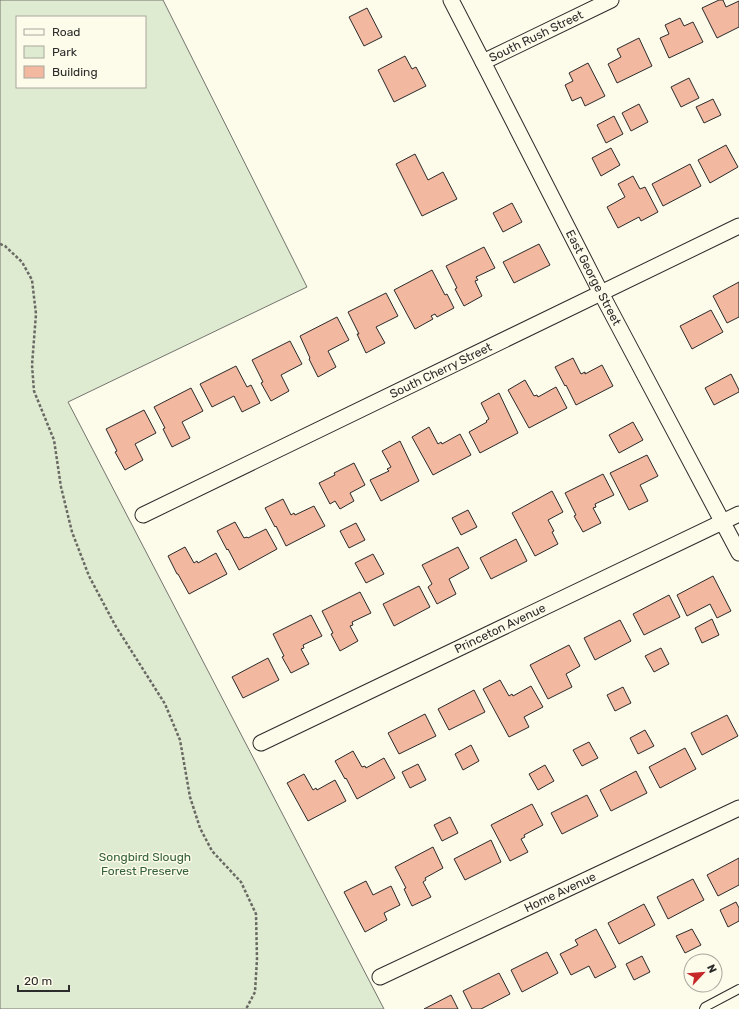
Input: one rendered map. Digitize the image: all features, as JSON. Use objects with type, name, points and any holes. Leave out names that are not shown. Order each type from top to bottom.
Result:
[{"type":"street","name":"East George Street","points":[[450,0],[601,293],[739,553]]},
{"type":"street","name":"South Rush Street","points":[[483,62],[611,0]]},
{"type":"street","name":"South Cherry Street","points":[[143,515],[739,226]]},
{"type":"street","name":"Princeton Avenue","points":[[261,743],[739,514]]},
{"type":"street","name":"Home Avenue","points":[[380,977],[739,808]]},
{"type":"lane","points":[[704,1009],[705,1007],[739,989]]},
{"type":"path","points":[[0,244],[5,246],[22,262],[32,280],[36,314],[32,365],[34,391],[54,440],[61,487],[72,532],[89,576],[115,625],[165,704],[180,740],[190,797],[200,828],[212,851],[241,882],[256,914],[257,959],[255,992],[246,1009]]},
{"type":"green space","name":"Songbird Slough Forest Preserve","points":[[0,0],[163,0],[307,287],[68,402],[384,1009],[0,1009]]},
{"type":"building","points":[[719,0],[723,0],[726,7],[739,1],[739,27],[717,38],[702,8]]},
{"type":"building","points":[[367,8],[382,37],[364,46],[349,17]]},
{"type":"building","points":[[680,18],[684,26],[693,22],[703,42],[669,58],[660,38],[669,34],[665,25]]},
{"type":"building","points":[[639,38],[652,66],[617,83],[608,64],[621,57],[617,49]]},
{"type":"building","points":[[405,56],[412,69],[416,67],[426,86],[394,102],[378,70]]},
{"type":"building","points":[[588,63],[605,96],[585,106],[581,97],[572,101],[565,85],[573,81],[569,73]]},
{"type":"building","points":[[689,78],[699,98],[681,107],[671,87]]},
{"type":"building","points":[[713,99],[721,115],[704,123],[696,107]]},
{"type":"building","points":[[639,104],[648,122],[631,131],[622,113]]},
{"type":"building","points":[[614,116],[623,134],[606,143],[597,125]]},
{"type":"building","points":[[726,145],[738,167],[710,183],[698,160]]},
{"type":"building","points":[[611,148],[620,165],[601,176],[592,158]]},
{"type":"building","points":[[415,154],[428,180],[443,172],[457,199],[422,216],[396,164]]},
{"type":"building","points":[[690,164],[701,186],[663,206],[652,184]]},
{"type":"building","points":[[633,176],[640,189],[645,187],[658,212],[641,221],[639,217],[618,228],[607,207],[625,197],[618,184]]},
{"type":"building","points":[[512,203],[522,222],[503,232],[493,213]]},
{"type":"building","points":[[539,244],[550,265],[514,283],[503,262]]},
{"type":"building","points":[[484,247],[495,268],[476,277],[478,280],[475,281],[482,296],[464,306],[455,289],[457,288],[446,266]]},
{"type":"building","points":[[432,270],[445,295],[447,294],[454,308],[437,317],[435,314],[431,316],[433,319],[415,329],[394,290]]},
{"type":"building","points":[[739,282],[739,317],[727,323],[713,296]]},
{"type":"building","points":[[386,293],[398,316],[376,327],[385,343],[366,353],[357,334],[359,334],[348,312]]},
{"type":"building","points":[[711,310],[723,332],[692,349],[680,326]]},
{"type":"building","points":[[337,317],[349,340],[328,351],[336,367],[318,377],[300,336]]},
{"type":"building","points":[[290,341],[302,364],[281,375],[289,391],[271,401],[261,383],[263,382],[252,360]]},
{"type":"building","points":[[573,358],[581,374],[585,372],[585,374],[602,365],[613,386],[576,405],[555,367]]},
{"type":"building","points":[[236,366],[247,387],[251,385],[260,403],[242,412],[234,396],[212,407],[200,384]]},
{"type":"building","points":[[731,374],[739,392],[714,405],[705,388]]},
{"type":"building","points":[[525,380],[534,396],[537,395],[538,397],[556,387],[567,408],[529,428],[508,390]]},
{"type":"building","points":[[191,388],[203,411],[182,422],[190,438],[172,447],[163,429],[165,428],[154,407]]},
{"type":"building","points":[[499,393],[518,433],[480,453],[469,432],[487,422],[486,421],[489,419],[481,403]]},
{"type":"building","points":[[144,410],[156,433],[135,444],[143,460],[125,470],[115,452],[117,451],[106,429]]},
{"type":"building","points":[[633,422],[643,440],[619,453],[609,435]]},
{"type":"building","points":[[429,427],[438,444],[441,442],[442,444],[460,434],[471,455],[433,475],[412,437]]},
{"type":"building","points":[[400,441],[419,481],[381,501],[370,480],[389,471],[387,469],[391,467],[382,451]]},
{"type":"building","points":[[647,455],[658,476],[640,485],[648,501],[629,510],[610,473]]},
{"type":"building","points":[[354,463],[365,485],[350,493],[354,501],[340,509],[335,501],[330,504],[319,483],[335,475],[334,473]]},
{"type":"building","points":[[603,474],[614,495],[595,504],[596,507],[593,508],[601,523],[583,532],[574,516],[576,515],[565,493]]},
{"type":"building","points":[[552,491],[563,512],[548,520],[554,531],[552,532],[558,544],[535,556],[512,513]]},
{"type":"building","points":[[283,499],[291,515],[294,513],[295,515],[314,506],[325,526],[286,546],[265,508]]},
{"type":"building","points":[[468,510],[477,527],[461,535],[452,518]]},
{"type":"building","points":[[235,522],[244,538],[248,538],[266,529],[277,549],[239,570],[217,531]]},
{"type":"building","points":[[356,523],[365,540],[349,548],[340,531]]},
{"type":"building","points":[[516,539],[527,561],[491,579],[480,558]]},
{"type":"building","points":[[185,547],[194,563],[197,561],[198,563],[216,553],[227,574],[189,594],[168,556]]},
{"type":"building","points":[[458,547],[469,568],[449,579],[456,594],[437,604],[428,587],[432,584],[422,565]]},
{"type":"building","points":[[373,554],[384,574],[366,583],[355,563]]},
{"type":"building","points":[[713,576],[731,611],[717,618],[710,604],[687,616],[677,595]]},
{"type":"building","points":[[419,586],[430,607],[394,626],[383,604]]},
{"type":"building","points":[[360,592],[371,613],[352,622],[353,625],[350,626],[358,641],[340,651],[331,634],[333,633],[322,611]]},
{"type":"building","points":[[669,595],[680,617],[644,635],[633,614]]},
{"type":"building","points":[[311,615],[322,636],[303,645],[304,648],[301,649],[309,664],[291,673],[282,657],[284,656],[273,634]]},
{"type":"building","points":[[712,619],[719,635],[702,643],[695,628]]},
{"type":"building","points":[[620,620],[631,641],[595,660],[584,638]]},
{"type":"building","points":[[569,645],[580,666],[566,674],[572,687],[548,699],[530,665]]},
{"type":"building","points":[[661,648],[669,664],[654,672],[645,656]]},
{"type":"building","points":[[268,658],[279,680],[243,698],[232,677]]},
{"type":"building","points":[[500,680],[509,696],[512,694],[513,696],[531,686],[543,707],[524,717],[529,727],[509,737],[483,689]]},
{"type":"building","points":[[623,687],[631,703],[615,711],[607,695]]},
{"type":"building","points":[[474,690],[485,712],[449,730],[438,709]]},
{"type":"building","points":[[425,714],[436,736],[399,754],[388,733]]},
{"type":"building","points":[[727,715],[738,736],[702,755],[691,733]]},
{"type":"building","points":[[645,730],[654,746],[638,754],[630,738]]},
{"type":"building","points":[[589,742],[598,758],[582,766],[573,750]]},
{"type":"building","points":[[471,745],[479,761],[463,770],[455,754]]},
{"type":"building","points":[[685,748],[696,769],[660,788],[649,767]]},
{"type":"building","points":[[353,751],[362,767],[365,766],[366,768],[384,758],[395,778],[357,799],[335,761]]},
{"type":"building","points":[[418,764],[426,780],[410,788],[402,772]]},
{"type":"building","points":[[545,765],[554,781],[538,790],[529,774]]},
{"type":"building","points":[[636,771],[647,793],[611,811],[600,790]]},
{"type":"building","points":[[304,774],[313,790],[316,788],[317,790],[335,780],[346,801],[308,821],[287,783]]},
{"type":"building","points":[[587,795],[598,816],[562,834],[551,813]]},
{"type":"building","points":[[532,804],[543,825],[524,835],[525,837],[521,839],[528,852],[510,861],[491,825]]},
{"type":"building","points":[[450,817],[458,833],[442,841],[434,825]]},
{"type":"building","points":[[491,840],[501,862],[465,880],[454,859]]},
{"type":"building","points":[[433,847],[443,868],[425,878],[426,880],[423,882],[431,897],[412,906],[404,889],[406,888],[395,867]]},
{"type":"building","points":[[739,858],[739,885],[718,896],[707,875]]},
{"type":"building","points":[[693,879],[704,900],[668,919],[657,897]]},
{"type":"building","points":[[366,881],[373,895],[391,886],[400,905],[384,913],[387,920],[365,932],[344,892]]},
{"type":"building","points":[[736,902],[739,908],[739,921],[728,927],[720,910]]},
{"type":"building","points":[[644,904],[655,925],[619,944],[608,923]]},
{"type":"building","points":[[596,929],[616,967],[595,978],[589,966],[571,975],[560,954],[578,945],[575,940]]},
{"type":"building","points":[[692,929],[701,945],[685,953],[676,936]]},
{"type":"building","points":[[547,952],[558,973],[522,992],[511,970]]},
{"type":"building","points":[[642,956],[650,972],[634,980],[626,964]]},
{"type":"building","points":[[499,973],[510,994],[481,1009],[472,1009],[463,991]]},
{"type":"building","points":[[451,995],[458,1009],[424,1009]]}]
